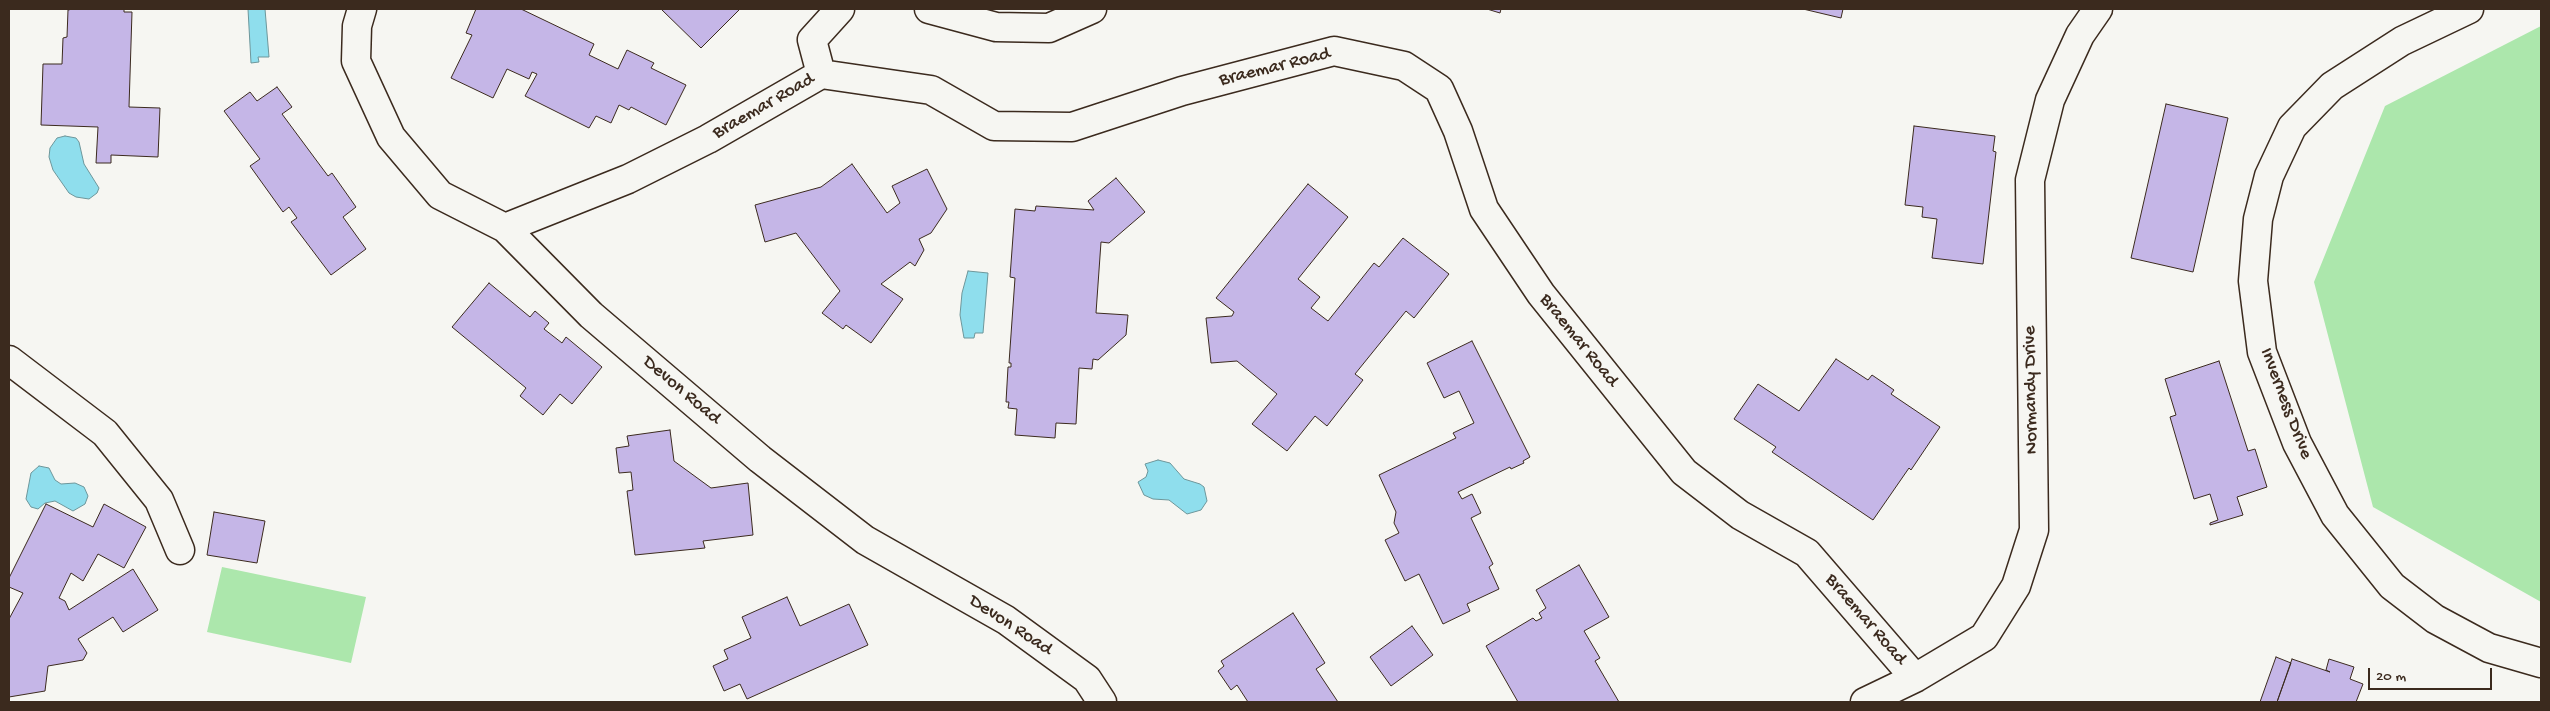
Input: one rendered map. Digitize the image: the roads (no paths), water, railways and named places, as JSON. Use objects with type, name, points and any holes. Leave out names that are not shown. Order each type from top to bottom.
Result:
[{"type":"street","name":"Devon Road","points":[[362,9],[357,26],[356,61],[391,137],[440,195],[505,228],[591,315],[760,459],[865,540],[1014,626],[1087,678],[1102,702]]},
{"type":"street","points":[[821,74],[812,40],[840,9]]},
{"type":"street","points":[[929,9],[996,27],[1049,28],[1092,9]]},
{"type":"street","name":"Normandy Drive","points":[[1865,702],[1915,678],[1984,637],[2016,586],[2034,530],[2030,180],[2050,100],[2080,35],[2098,9]]},
{"type":"street","name":"Inverness Drive","points":[[2469,9],[2402,41],[2332,86],[2292,127],[2269,176],[2258,218],[2253,281],[2262,352],[2297,443],[2335,515],[2392,586],[2436,619],[2489,648],[2541,663]]},
{"type":"street","name":"Braemar Road","points":[[505,228],[628,179],[708,140],[821,74],[931,90],[994,126],[1072,127],[1182,91],[1334,51],[1404,66],[1439,88],[1458,131],[1484,209],[1541,294],[1684,472],[1740,515],[1807,553],[1915,678]]},
{"type":"street","points":[[9,360],[105,433],[159,500],[180,550]]},
{"type":"water","points":[[248,9],[265,9],[269,57],[258,57],[259,62],[251,63]]},
{"type":"water","points":[[65,136],[76,138],[79,142],[84,164],[99,188],[97,193],[89,199],[76,197],[69,193],[53,170],[49,157],[50,148],[57,138]]},
{"type":"water","points":[[968,271],[988,273],[983,333],[975,333],[974,338],[964,338],[960,315],[962,293]]},
{"type":"water","points":[[1158,460],[1170,463],[1184,479],[1204,487],[1207,501],[1201,510],[1187,514],[1169,500],[1153,499],[1144,495],[1138,482],[1146,477],[1148,471],[1145,464]]},
{"type":"water","points":[[39,466],[49,468],[55,480],[61,484],[75,483],[84,487],[88,496],[85,504],[73,511],[55,501],[45,503],[38,509],[31,507],[26,499],[31,473]]}]
